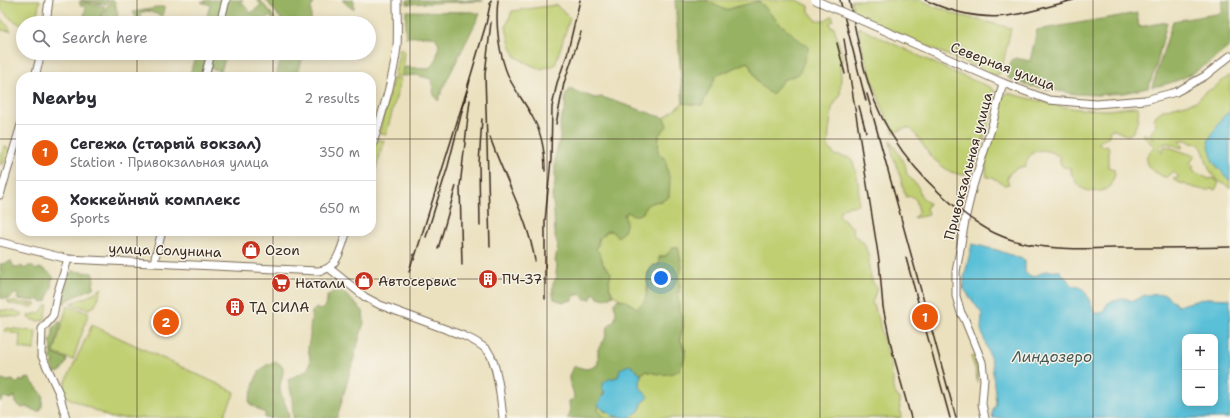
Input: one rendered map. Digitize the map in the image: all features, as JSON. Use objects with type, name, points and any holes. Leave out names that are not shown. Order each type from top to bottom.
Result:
[{"type":"street","points":[[47,16],[49,0]]},
{"type":"street","points":[[222,16],[226,0]]},
{"type":"street","points":[[376,134],[396,56],[397,0]]},
{"type":"street","name":"Северная улица","points":[[815,0],[1003,83],[1049,100],[1096,104],[1145,100],[1176,92],[1205,76],[1230,56]]},
{"type":"street","points":[[36,72],[39,60]]},
{"type":"street","points":[[206,72],[209,60]]},
{"type":"street","name":"Привокзальная улица","points":[[985,418],[982,404],[984,371],[982,362],[959,307],[956,296],[956,272],[966,215],[1003,83]]},
{"type":"street","points":[[0,195],[16,141]]},
{"type":"street","points":[[155,258],[161,236]]},
{"type":"street","points":[[345,236],[334,264],[329,268],[365,297],[380,305],[464,336],[483,346],[492,358],[503,418]]},
{"type":"street","name":"улица Солунина","points":[[0,242],[68,259],[318,271],[324,271],[329,268]]},
{"type":"street","points":[[66,418],[59,392],[41,354],[42,329],[53,316],[57,295],[68,259]]},
{"type":"green space","points":[[0,0],[40,0],[37,16],[16,16],[16,22],[0,8]]},
{"type":"green space","points":[[80,0],[109,0],[106,4],[85,2]]},
{"type":"green space","points":[[111,0],[115,2],[118,16],[101,16]]},
{"type":"green space","points":[[209,0],[225,0],[219,16],[207,16],[210,5],[201,2]]},
{"type":"green space","points":[[228,0],[243,0],[241,2],[251,13],[261,5],[257,0],[260,0],[273,16],[269,16],[223,16]]},
{"type":"green space","points":[[266,0],[311,0],[314,3],[311,8],[311,16],[279,16]]},
{"type":"green space","points":[[342,0],[354,0],[354,9],[351,8]]},
{"type":"green space","points":[[407,0],[483,0],[483,1],[407,4]]},
{"type":"green space","points":[[675,0],[705,0],[725,10],[759,1],[777,21],[809,48],[799,74],[783,80],[772,95],[759,84],[748,62],[716,76],[702,105],[683,103]]},
{"type":"green space","points":[[705,0],[797,0],[809,6],[809,11],[816,20],[824,21],[832,16],[834,21],[830,22],[831,27],[834,27],[844,59],[840,62],[840,95],[832,108],[828,146],[834,155],[851,158],[857,175],[859,193],[858,205],[844,208],[839,215],[852,227],[854,235],[865,244],[869,259],[869,271],[873,283],[877,288],[872,303],[879,319],[882,335],[891,363],[893,389],[899,399],[901,418],[629,418],[639,411],[644,400],[644,394],[640,387],[641,374],[646,371],[658,374],[686,351],[680,339],[683,327],[683,316],[679,309],[678,298],[680,286],[679,278],[682,267],[678,247],[673,247],[667,255],[659,257],[659,265],[648,272],[648,285],[645,300],[637,308],[613,295],[609,287],[611,273],[603,264],[602,259],[596,249],[599,244],[599,238],[607,231],[611,231],[616,236],[627,211],[643,213],[644,209],[650,203],[663,201],[658,152],[659,135],[667,126],[664,118],[683,103],[702,105],[716,76],[748,62],[759,84],[777,21],[759,1],[725,10]]},
{"type":"green space","points":[[851,0],[922,0],[935,7],[950,11],[950,13],[1011,28],[1001,72],[997,75],[993,75],[868,20],[853,11]]},
{"type":"green space","points":[[1222,0],[1230,0],[1230,46],[1203,67],[1194,72],[1164,85],[1152,87],[1173,21],[1222,13]]},
{"type":"green space","points":[[79,2],[105,7],[100,16],[84,16],[86,7],[81,6]]},
{"type":"green space","points":[[556,5],[570,18],[555,65],[540,69],[516,57],[510,45],[506,27],[512,11]]},
{"type":"green space","points":[[164,7],[163,16],[147,11],[140,13],[140,16],[135,16],[133,12]]},
{"type":"green space","points":[[406,11],[473,12],[480,14],[438,101],[434,95],[431,79],[416,75],[403,76],[404,67],[428,69],[436,61],[439,44],[435,37],[406,37]]},
{"type":"green space","points":[[1137,13],[1139,27],[1167,22],[1156,67],[1148,88],[1123,93],[1097,95],[1076,94],[1030,86],[1008,78],[1010,63],[1013,59],[1016,58],[1030,61],[1037,30]]},
{"type":"green space","points":[[0,18],[8,26],[11,31],[0,30]]},
{"type":"green space","points":[[858,27],[994,90],[996,97],[987,129],[971,172],[963,175],[951,172],[942,166],[931,157],[914,132],[909,128],[902,129],[894,133],[883,111],[862,48]]},
{"type":"green space","points":[[400,48],[404,50],[402,76],[394,77]]},
{"type":"green space","points":[[194,60],[206,60],[202,72],[190,72]]},
{"type":"green space","points":[[211,60],[225,60],[221,71],[210,68]]},
{"type":"green space","points":[[280,60],[302,60],[298,72],[277,72]]},
{"type":"green space","points":[[1230,75],[1230,110],[1222,118],[1213,162],[1230,181],[1230,188],[1217,180],[1211,173],[1202,148],[1199,144],[1191,143],[1187,140],[1180,140],[1180,143],[1183,144],[1182,148],[1167,143],[1160,147],[1160,150],[1163,152],[1164,146],[1166,146],[1195,156],[1190,163],[1194,167],[1192,169],[1193,171],[1209,179],[1213,178],[1219,183],[1215,190],[1211,188],[1209,190],[1201,189],[1179,183],[1173,179],[1178,178],[1178,176],[1173,172],[1169,176],[1165,177],[1161,176],[1149,167],[1146,158],[1154,146],[1142,134],[1155,139],[1150,134],[1156,125],[1154,120],[1156,115],[1163,110],[1197,101],[1206,91],[1212,89]]},
{"type":"green space","points":[[393,79],[401,79],[386,135],[379,133]]},
{"type":"green space","points":[[569,89],[595,98],[602,97],[664,118],[667,126],[659,135],[658,152],[665,159],[670,181],[669,197],[661,201],[650,203],[641,214],[635,215],[627,212],[624,215],[626,227],[618,237],[611,231],[607,231],[599,238],[596,249],[600,253],[603,264],[611,273],[609,287],[613,295],[606,299],[597,297],[596,294],[592,294],[591,299],[584,299],[581,294],[574,296],[573,300],[563,302],[554,299],[553,296],[553,285],[557,277],[557,265],[555,261],[558,245],[555,237],[552,196],[555,183],[555,157],[560,138],[560,121],[565,109],[565,96]]},
{"type":"green space","points":[[1008,93],[1059,106],[1079,109],[1108,110],[1138,107],[1137,123],[1131,134],[1124,134],[1113,129],[1110,130],[1109,136],[1100,141],[1099,144],[1103,146],[1107,145],[1109,148],[1108,167],[1114,169],[1115,175],[1109,188],[1095,192],[1084,189],[1075,181],[1070,168],[1063,167],[1060,163],[1060,157],[1044,150],[1034,152],[1030,155],[1026,166],[1017,168],[1012,172],[1007,179],[1009,184],[1004,185],[1001,182],[987,177],[986,158],[990,136],[1003,96]]},
{"type":"green space","points":[[376,139],[384,141],[376,169]]},
{"type":"green space","points":[[890,140],[905,164],[907,174],[919,188],[922,197],[929,203],[926,209],[929,215],[914,218],[919,211],[917,203],[915,198],[910,196],[906,197],[893,157]]},
{"type":"green space","points":[[4,146],[9,149],[5,162],[1,165],[0,161]]},
{"type":"green space","points":[[673,247],[678,247],[682,267],[679,278],[680,286],[678,298],[679,308],[683,316],[683,327],[680,339],[684,348],[685,358],[679,371],[670,374],[663,374],[646,371],[641,374],[638,372],[609,379],[604,386],[604,392],[598,410],[606,418],[567,418],[570,415],[569,401],[574,399],[574,394],[569,379],[571,371],[575,366],[587,369],[598,364],[598,349],[605,339],[607,328],[615,319],[616,311],[614,304],[618,299],[626,301],[637,308],[643,303],[647,293],[649,271],[653,265],[659,265],[659,258],[667,255]]},
{"type":"green space","points":[[11,261],[14,267],[18,268],[22,266],[24,269],[32,266],[36,270],[39,268],[45,270],[53,276],[54,278],[51,280],[52,287],[47,301],[41,302],[39,299],[34,301],[17,299],[18,296],[16,293],[9,299],[1,298],[0,264]]},
{"type":"green space","points":[[73,271],[92,273],[94,279],[93,288],[68,300],[59,307],[68,275]]},
{"type":"green space","points":[[102,288],[95,306],[88,309],[71,303],[87,297]]},
{"type":"green space","points":[[333,292],[343,292],[363,311],[364,322],[337,418],[293,418],[292,397],[288,380],[308,369],[310,361],[308,349],[312,312],[316,308],[320,310],[323,308],[327,303],[327,296]]},
{"type":"green space","points":[[7,301],[36,304],[33,307],[10,304]]},
{"type":"green space","points":[[46,305],[48,305],[45,320],[37,321],[28,318],[28,316],[41,312]]},
{"type":"green space","points":[[67,306],[89,312],[73,360],[54,353]]},
{"type":"green space","points":[[0,310],[15,311],[23,315],[17,317],[0,315]]},
{"type":"green space","points":[[61,322],[53,354],[67,359],[60,372],[55,373],[52,366],[54,361],[52,360],[50,354],[52,348],[50,341],[53,335],[53,328]]},
{"type":"green space","points":[[92,325],[235,392],[223,418],[111,418],[60,394]]},
{"type":"green space","points":[[6,328],[36,331],[34,350],[19,348],[20,334],[5,332]]},
{"type":"green space","points":[[974,356],[978,371],[978,383],[971,357]]},
{"type":"green space","points":[[276,361],[283,367],[280,390],[289,418],[264,418],[266,414],[250,404],[249,400],[260,371],[263,367]]},
{"type":"green space","points":[[29,378],[43,395],[42,407],[40,411],[26,407],[22,408],[15,402],[15,396],[10,399],[5,397],[0,402],[0,381],[3,379],[7,381],[13,380],[17,384],[20,380],[24,382],[24,379]]},
{"type":"green space","points":[[598,405],[605,412],[608,411],[621,416],[622,418],[606,418],[598,410]]},
{"type":"water","points":[[1230,110],[1230,181],[1213,162],[1208,141],[1222,118]]},
{"type":"water","name":"Линдозеро","points":[[972,244],[997,250],[1025,260],[1025,273],[1033,277],[1046,271],[1060,271],[1072,285],[1082,288],[1086,293],[1095,313],[1102,313],[1108,303],[1124,298],[1133,301],[1145,295],[1165,294],[1178,306],[1206,298],[1230,299],[1230,418],[993,418],[992,413],[996,403],[992,364],[981,329],[982,314],[964,289],[964,278]]},
{"type":"water","points":[[629,365],[641,374],[640,387],[648,397],[644,400],[639,411],[629,418],[612,416],[608,411],[606,412],[598,405],[605,392],[602,388],[603,383],[609,379],[618,377],[620,369]]},
{"type":"railway","points":[[468,85],[486,24],[491,0]]},
{"type":"railway","points":[[498,0],[497,20],[500,50],[509,78],[539,130],[544,151],[545,171]]},
{"type":"railway","points":[[545,299],[545,221],[551,159],[552,107],[557,83],[567,55],[580,0]]},
{"type":"railway","points":[[840,0],[866,101]]},
{"type":"railway","points":[[849,0],[870,90],[892,136],[927,181],[955,207],[970,218],[995,233],[1007,238],[1033,245],[1053,248],[1230,247]]},
{"type":"railway","points":[[925,0],[965,14],[997,17],[1024,13],[1074,0]]},
{"type":"railway","points":[[490,247],[485,74],[491,22]]},
{"type":"railway","points":[[556,124],[564,83],[581,32]]},
{"type":"railway","points":[[844,39],[879,260],[883,307],[892,350],[911,418]]},
{"type":"railway","points":[[837,43],[845,74]]},
{"type":"railway","points":[[414,260],[470,80],[448,166],[426,237]]},
{"type":"railway","points":[[867,94],[956,418]]},
{"type":"railway","points":[[462,265],[460,186],[470,100]]},
{"type":"railway","points":[[859,106],[866,132]]},
{"type":"railway","points":[[480,226],[479,163],[482,119]]},
{"type":"railway","points":[[490,137],[527,229],[535,261]]},
{"type":"railway","points":[[438,249],[456,186]]},
{"type":"railway","points":[[409,272],[414,254]]},
{"type":"railway","points":[[906,258],[950,418]]},
{"type":"place","name":"Ozon","points":[[251,250]]},
{"type":"place","name":"ПЧ-37","points":[[488,279]]},
{"type":"place","name":"Автосервис","points":[[364,281]]},
{"type":"place","name":"Натали","points":[[281,283]]},
{"type":"place","name":"ТД СИЛА","points":[[235,307]]},
{"type":"place","name":"Сегежа (старый вокзал)","points":[[925,317]]},
{"type":"place","name":"Хоккейный комплекс","points":[[166,322]]}]
